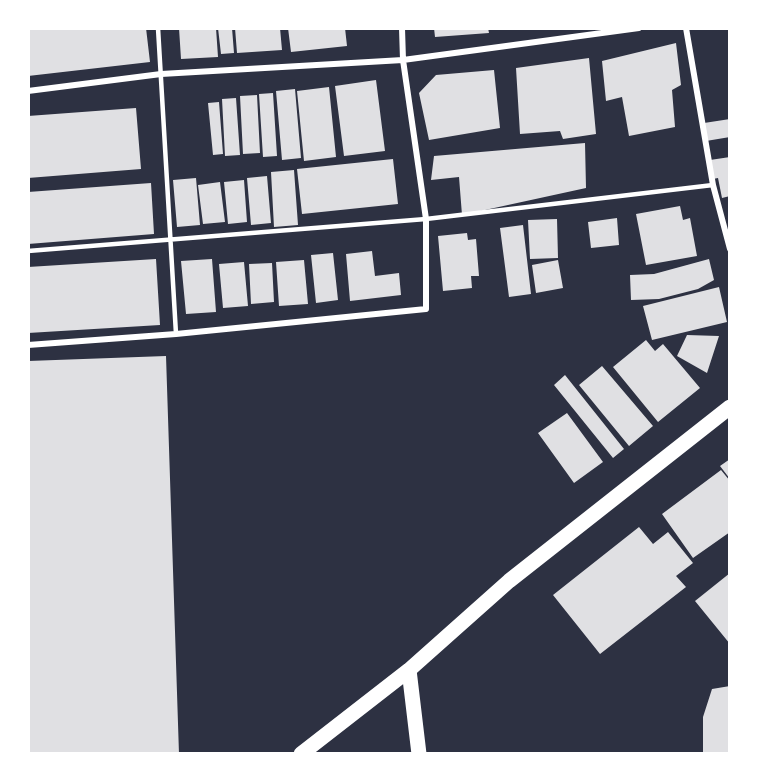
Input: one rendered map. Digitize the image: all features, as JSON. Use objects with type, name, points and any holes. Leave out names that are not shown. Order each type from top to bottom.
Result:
[{"type":"main road","points":[[301,753],[409,670],[509,581],[729,407]]},
{"type":"main road","points":[[409,670],[419,753]]},
{"type":"street","points":[[28,345],[176,334],[426,309],[426,219],[403,60],[402,28]]},
{"type":"street","points":[[28,91],[161,74],[403,60],[639,28]]},
{"type":"street","points":[[686,28],[713,185],[729,249]]},
{"type":"lane","points":[[158,28],[176,334]]},
{"type":"lane","points":[[28,250],[426,219],[713,185]]},
{"type":"building","points":[[28,28],[146,28],[150,62],[28,76]]},
{"type":"building","points":[[179,28],[216,28],[218,57],[181,59]]},
{"type":"building","points":[[218,28],[232,28],[234,53],[221,54]]},
{"type":"building","points":[[235,28],[280,28],[282,50],[237,53]]},
{"type":"building","points":[[288,28],[345,28],[347,46],[291,52]]},
{"type":"building","points":[[434,28],[488,28],[489,33],[435,37]]},
{"type":"building","points":[[676,43],[681,85],[672,90],[675,127],[629,136],[622,97],[606,101],[602,61]]},
{"type":"building","points":[[589,58],[596,134],[563,139],[560,131],[520,134],[516,68]]},
{"type":"building","points":[[494,70],[500,128],[429,140],[419,93],[436,75]]},
{"type":"building","points":[[376,80],[385,151],[344,156],[335,86]]},
{"type":"building","points":[[329,87],[336,157],[304,161],[297,91]]},
{"type":"building","points":[[295,89],[301,158],[282,160],[276,91]]},
{"type":"building","points":[[273,93],[277,156],[263,157],[259,94]]},
{"type":"building","points":[[257,95],[260,153],[243,154],[240,96]]},
{"type":"building","points":[[236,98],[240,155],[225,156],[222,99]]},
{"type":"building","points":[[219,102],[223,154],[213,155],[208,103]]},
{"type":"building","points":[[136,108],[141,169],[28,178],[28,116]]},
{"type":"building","points":[[730,119],[730,137],[706,141],[704,123]]},
{"type":"building","points":[[585,143],[586,188],[462,215],[459,177],[431,180],[434,156]]},
{"type":"building","points":[[730,157],[730,196],[722,198],[718,178],[713,179],[710,160]]},
{"type":"building","points":[[393,159],[398,204],[302,214],[297,169]]},
{"type":"building","points":[[294,170],[298,225],[274,227],[271,172]]},
{"type":"building","points":[[267,176],[271,223],[251,225],[247,178]]},
{"type":"building","points":[[196,178],[200,225],[177,227],[173,180]]},
{"type":"building","points":[[244,180],[247,222],[228,224],[224,182]]},
{"type":"building","points":[[220,182],[225,222],[203,224],[198,185]]},
{"type":"building","points":[[151,183],[154,234],[28,244],[28,192]]},
{"type":"building","points":[[680,206],[683,220],[690,218],[697,256],[646,265],[636,214]]},
{"type":"building","points":[[617,218],[619,245],[591,248],[588,222]]},
{"type":"building","points":[[557,219],[558,258],[530,259],[528,220]]},
{"type":"building","points":[[523,225],[531,294],[509,297],[500,228]]},
{"type":"building","points":[[467,233],[468,240],[476,239],[479,276],[471,276],[472,288],[443,291],[438,236]]},
{"type":"building","points":[[372,251],[375,276],[399,273],[401,295],[350,301],[346,254]]},
{"type":"building","points":[[333,253],[338,300],[316,303],[311,255]]},
{"type":"building","points":[[156,259],[160,325],[28,333],[28,267]]},
{"type":"building","points":[[212,259],[216,312],[186,314],[181,261]]},
{"type":"building","points":[[709,259],[714,280],[698,289],[659,299],[631,300],[630,275],[654,274]]},
{"type":"building","points":[[304,260],[308,304],[279,306],[276,262]]},
{"type":"building","points":[[558,260],[563,288],[536,293],[532,265]]},
{"type":"building","points":[[244,262],[248,306],[223,308],[219,264]]},
{"type":"building","points":[[272,263],[274,302],[251,304],[249,264]]},
{"type":"building","points":[[719,287],[727,322],[652,340],[643,306]]},
{"type":"building","points":[[687,335],[719,336],[707,373],[677,356]]},
{"type":"building","points":[[646,340],[655,351],[663,344],[700,388],[658,422],[613,367]]},
{"type":"building","points":[[166,356],[179,754],[28,754],[28,361]]},
{"type":"building","points":[[602,366],[653,426],[629,446],[579,385]]},
{"type":"building","points":[[565,375],[624,449],[613,458],[554,385]]},
{"type":"building","points":[[567,413],[603,462],[574,483],[538,433]]},
{"type":"building","points":[[730,459],[730,479],[720,466]]},
{"type":"building","points":[[721,470],[730,481],[730,532],[693,558],[662,514]]},
{"type":"building","points":[[639,527],[653,544],[668,532],[693,563],[676,576],[686,587],[600,654],[553,595]]},
{"type":"building","points":[[730,573],[730,644],[695,601]]},
{"type":"building","points":[[730,686],[730,754],[703,754],[703,717],[712,689]]}]
